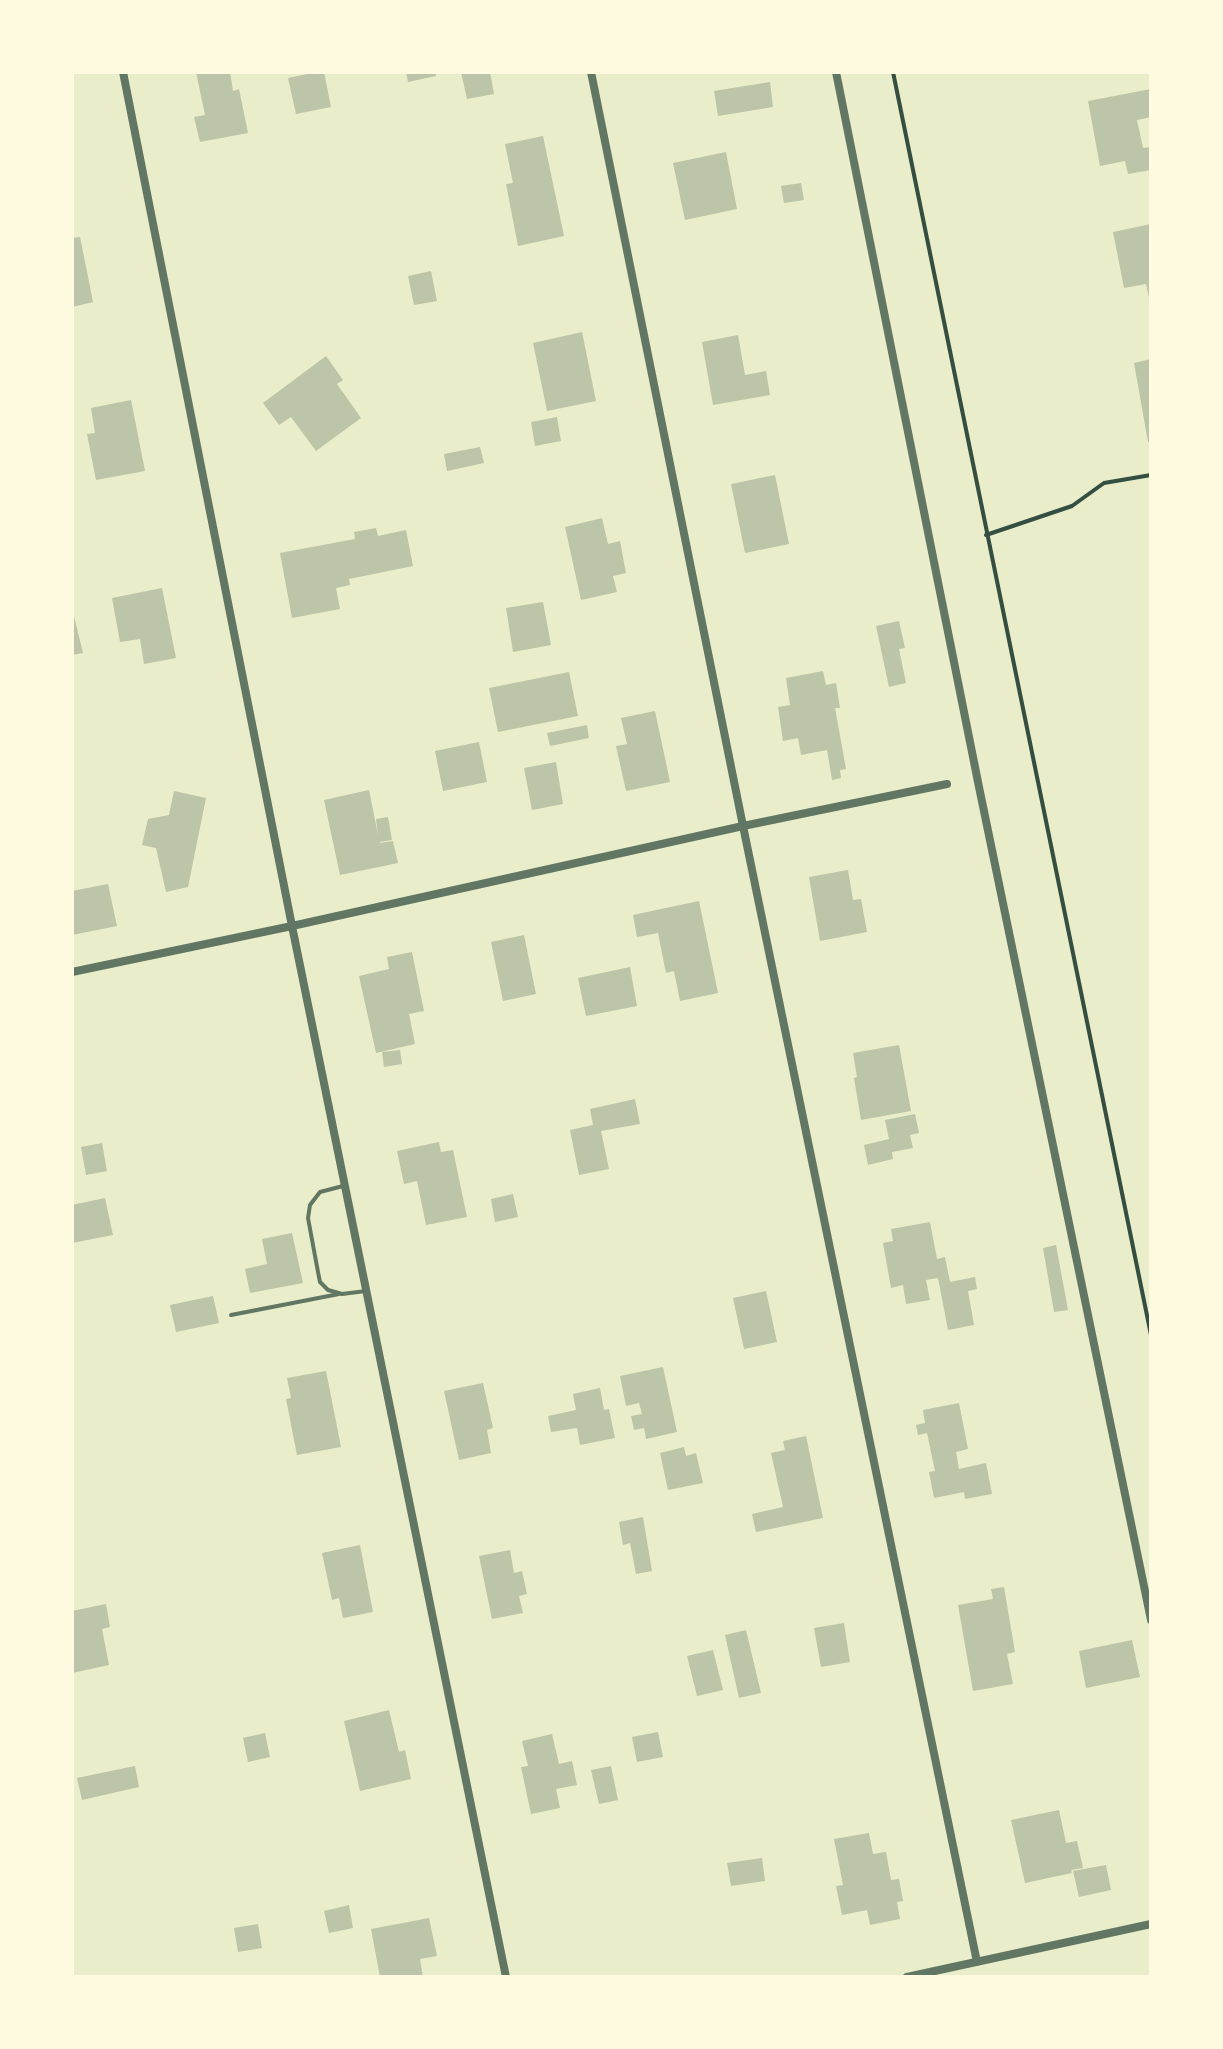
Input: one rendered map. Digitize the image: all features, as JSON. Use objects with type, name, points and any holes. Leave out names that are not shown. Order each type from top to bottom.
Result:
[{"type":"street","points":[[123,72],[292,926],[506,1977]]},
{"type":"street","points":[[591,72],[977,1962]]},
{"type":"street","points":[[836,72],[1151,1620]]},
{"type":"street","points":[[72,972],[947,784]]},
{"type":"street","points":[[907,1977],[1151,1924]]},
{"type":"lane","points":[[342,1294],[328,1290],[320,1282],[308,1218],[310,1205],[320,1192],[345,1185]]},
{"type":"lane","points":[[231,1315],[366,1291]]},
{"type":"path","points":[[893,72],[1151,1335]]},
{"type":"path","points":[[986,535],[1072,506],[1104,483],[1151,475]]},
{"type":"building","points":[[196,72],[230,72],[233,91],[239,89],[248,133],[200,142],[194,117],[205,115]]},
{"type":"building","points":[[324,72],[331,107],[296,114],[288,78]]},
{"type":"building","points":[[406,72],[436,72],[436,76],[408,82]]},
{"type":"building","points":[[461,72],[490,72],[494,94],[467,99]]},
{"type":"building","points":[[770,82],[773,107],[718,116],[714,91]]},
{"type":"building","points":[[1151,89],[1151,117],[1137,120],[1143,148],[1151,147],[1151,170],[1128,174],[1125,161],[1100,166],[1088,101]]},
{"type":"building","points":[[543,136],[564,236],[518,246],[506,184],[513,183],[505,144]]},
{"type":"building","points":[[726,152],[737,209],[685,220],[673,163]]},
{"type":"building","points":[[801,183],[804,200],[784,203],[781,186]]},
{"type":"building","points":[[1151,224],[1150,302],[1146,284],[1124,288],[1113,232]]},
{"type":"building","points":[[80,237],[93,302],[72,307],[72,238]]},
{"type":"building","points":[[431,271],[437,301],[414,305],[408,276]]},
{"type":"building","points":[[582,332],[596,401],[547,411],[533,343]]},
{"type":"building","points":[[738,335],[745,375],[766,371],[770,395],[713,405],[702,342]]},
{"type":"building","points":[[326,356],[343,380],[337,384],[361,418],[316,451],[291,417],[279,425],[263,403]]},
{"type":"building","points":[[1151,359],[1151,442],[1148,442],[1134,363]]},
{"type":"building","points":[[131,400],[145,471],[96,480],[87,434],[95,433],[91,408]]},
{"type":"building","points":[[557,417],[561,441],[535,446],[531,422]]},
{"type":"building","points":[[480,447],[484,463],[447,471],[444,454]]},
{"type":"building","points":[[775,475],[789,544],[745,553],[731,484]]},
{"type":"building","points":[[602,518],[608,544],[620,541],[626,573],[613,576],[617,592],[581,600],[565,527]]},
{"type":"building","points":[[376,528],[378,536],[406,530],[413,566],[349,579],[350,585],[336,588],[340,609],[292,618],[280,553],[355,539],[354,532]]},
{"type":"building","points":[[162,588],[176,658],[144,664],[140,639],[120,642],[112,598]]},
{"type":"building","points":[[543,602],[551,645],[513,652],[506,608]]},
{"type":"building","points":[[72,608],[83,653],[72,655]]},
{"type":"building","points":[[899,621],[905,648],[899,649],[906,683],[889,687],[876,626]]},
{"type":"building","points":[[823,671],[826,685],[836,683],[840,708],[835,708],[846,769],[840,770],[841,778],[832,780],[827,750],[801,755],[798,738],[783,741],[778,707],[790,705],[786,678]]},
{"type":"building","points":[[569,672],[578,716],[498,732],[489,688]]},
{"type":"building","points":[[655,711],[670,782],[626,791],[616,746],[627,744],[621,718]]},
{"type":"building","points":[[587,725],[589,738],[550,746],[547,733]]},
{"type":"building","points":[[479,742],[487,782],[443,791],[435,751]]},
{"type":"building","points":[[556,762],[563,804],[532,810],[524,768]]},
{"type":"building","points":[[369,790],[378,835],[376,819],[388,817],[392,840],[380,843],[393,841],[398,863],[340,875],[324,800]]},
{"type":"building","points":[[174,791],[206,798],[188,887],[166,892],[156,848],[142,845],[148,819],[169,815]]},
{"type":"building","points":[[848,870],[853,900],[861,899],[867,932],[820,941],[809,877]]},
{"type":"building","points":[[108,884],[117,926],[72,935],[72,891]]},
{"type":"building","points":[[699,901],[718,993],[680,1001],[674,971],[666,973],[658,933],[637,937],[633,915]]},
{"type":"building","points":[[524,935],[536,994],[503,1001],[491,942]]},
{"type":"building","points":[[412,952],[424,1011],[409,1014],[415,1044],[376,1053],[359,976],[389,969],[387,957]]},
{"type":"building","points":[[630,967],[637,1006],[586,1016],[578,978]]},
{"type":"building","points":[[899,1045],[911,1111],[861,1120],[853,1053]]},
{"type":"building","points":[[400,1050],[402,1064],[384,1067],[382,1052]]},
{"type":"building","points":[[635,1099],[640,1124],[601,1131],[609,1169],[579,1175],[570,1130],[593,1125],[590,1109]]},
{"type":"building","points":[[915,1114],[919,1133],[910,1135],[913,1148],[892,1152],[893,1159],[868,1165],[864,1145],[889,1139],[885,1120]]},
{"type":"building","points":[[439,1142],[441,1152],[453,1150],[467,1217],[426,1225],[417,1181],[404,1184],[397,1151]]},
{"type":"building","points":[[102,1143],[107,1171],[86,1175],[81,1147]]},
{"type":"building","points":[[513,1194],[518,1217],[495,1222],[491,1199]]},
{"type":"building","points":[[105,1198],[113,1235],[72,1243],[72,1205]]},
{"type":"building","points":[[930,1222],[937,1259],[945,1257],[950,1282],[975,1277],[977,1289],[968,1291],[974,1325],[948,1330],[938,1278],[926,1280],[930,1300],[906,1304],[903,1285],[891,1288],[883,1243],[893,1241],[891,1229]]},
{"type":"building","points":[[292,1233],[303,1283],[250,1293],[245,1269],[267,1264],[262,1239]]},
{"type":"building","points":[[1056,1245],[1068,1310],[1054,1312],[1043,1248]]},
{"type":"building","points":[[766,1291],[777,1342],[744,1349],[733,1298]]},
{"type":"building","points":[[213,1296],[219,1323],[176,1332],[170,1305]]},
{"type":"building","points":[[663,1367],[677,1432],[646,1439],[644,1428],[634,1430],[631,1416],[642,1414],[639,1403],[626,1406],[620,1376]]},
{"type":"building","points":[[326,1371],[341,1447],[297,1455],[286,1399],[291,1398],[287,1378]]},
{"type":"building","points":[[483,1383],[493,1428],[487,1430],[491,1453],[459,1460],[444,1391]]},
{"type":"building","points":[[600,1388],[604,1410],[609,1409],[615,1438],[580,1445],[577,1428],[551,1432],[548,1416],[576,1410],[573,1394]]},
{"type":"building","points":[[959,1403],[968,1449],[956,1452],[959,1469],[986,1463],[992,1494],[965,1499],[964,1492],[934,1498],[929,1472],[935,1471],[927,1433],[918,1435],[916,1425],[925,1423],[923,1410]]},
{"type":"building","points":[[806,1436],[823,1518],[756,1532],[752,1514],[783,1507],[771,1453],[785,1450],[783,1441]]},
{"type":"building","points":[[684,1447],[686,1456],[696,1453],[703,1483],[668,1490],[660,1453]]},
{"type":"building","points":[[643,1517],[652,1571],[636,1574],[630,1543],[623,1545],[619,1522]]},
{"type":"building","points":[[360,1545],[373,1612],[343,1618],[339,1598],[332,1600],[322,1553]]},
{"type":"building","points":[[510,1550],[514,1573],[522,1571],[527,1594],[519,1596],[523,1613],[492,1619],[479,1556]]},
{"type":"building","points":[[1004,1587],[1015,1652],[1007,1654],[1013,1684],[973,1691],[958,1605],[993,1599],[991,1589]]},
{"type":"building","points":[[106,1604],[110,1627],[102,1629],[109,1665],[72,1673],[72,1611]]},
{"type":"building","points":[[844,1623],[850,1662],[821,1667],[814,1628]]},
{"type":"building","points":[[746,1630],[761,1693],[739,1698],[725,1635]]},
{"type":"building","points":[[1132,1640],[1140,1677],[1086,1688],[1079,1651]]},
{"type":"building","points":[[713,1650],[723,1690],[697,1696],[687,1656]]},
{"type":"building","points":[[389,1710],[399,1752],[405,1750],[411,1779],[360,1791],[344,1721]]},
{"type":"building","points":[[658,1732],[663,1757],[637,1762],[632,1737]]},
{"type":"building","points":[[265,1733],[270,1757],[248,1762],[243,1738]]},
{"type":"building","points":[[552,1734],[559,1764],[572,1761],[577,1785],[556,1789],[560,1808],[531,1814],[521,1767],[528,1766],[522,1741]]},
{"type":"building","points":[[135,1766],[139,1787],[82,1800],[77,1778]]},
{"type":"building","points":[[611,1766],[618,1800],[599,1804],[591,1770]]},
{"type":"building","points":[[1059,1810],[1066,1843],[1077,1841],[1083,1868],[1025,1883],[1011,1820]]},
{"type":"building","points":[[869,1833],[873,1854],[886,1852],[891,1880],[899,1879],[903,1901],[897,1902],[900,1919],[870,1925],[867,1910],[842,1915],[836,1886],[843,1885],[834,1839]]},
{"type":"building","points":[[762,1858],[765,1881],[731,1886],[727,1863]]},
{"type":"building","points":[[1106,1865],[1111,1890],[1079,1897],[1073,1871]]},
{"type":"building","points":[[349,1905],[353,1928],[329,1933],[324,1911]]},
{"type":"building","points":[[429,1918],[437,1956],[420,1959],[423,1977],[380,1977],[371,1929]]},
{"type":"building","points":[[258,1924],[262,1948],[238,1952],[234,1928]]}]
